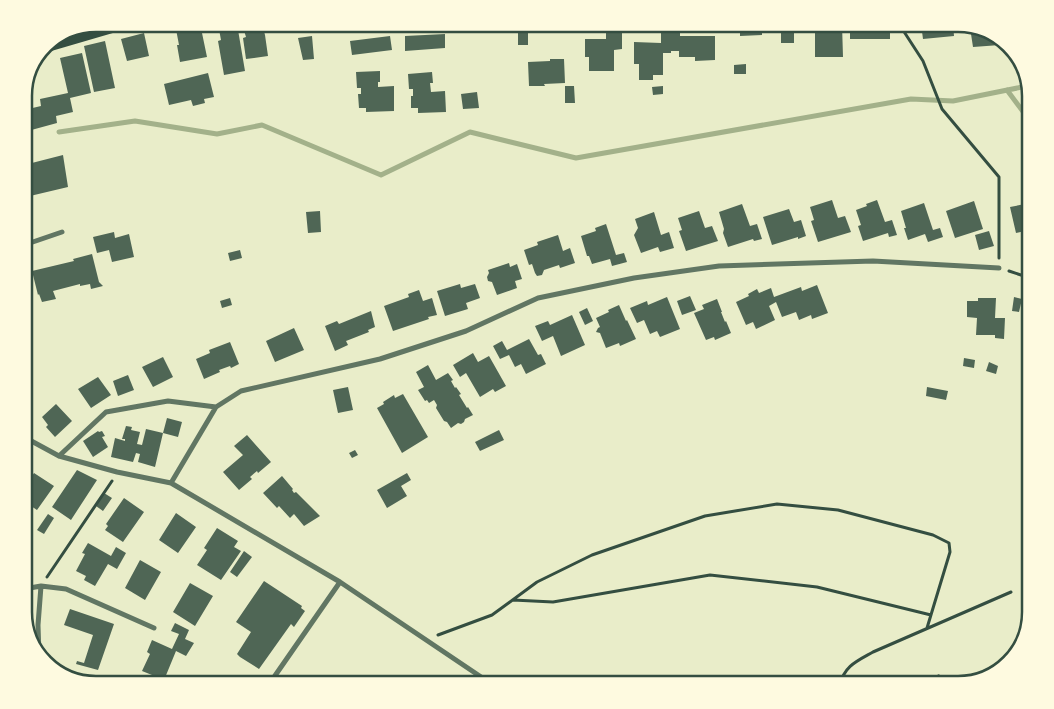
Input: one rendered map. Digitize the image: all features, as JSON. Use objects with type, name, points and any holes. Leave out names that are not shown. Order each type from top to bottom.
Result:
[{"type":"main road","points":[[63,43],[99,32]]},
{"type":"street","points":[[33,242],[62,232]]},
{"type":"street","points":[[171,483],[216,407],[241,391],[380,359],[466,331],[538,298],[634,278],[719,266],[873,261],[999,268]]},
{"type":"street","points":[[59,456],[106,412],[168,400],[216,407]]},
{"type":"street","points":[[33,442],[59,456],[117,472],[171,483],[340,582],[480,676]]},
{"type":"street","points":[[275,676],[340,582]]},
{"type":"street","points":[[33,587],[41,586],[66,589],[154,628]]},
{"type":"street","points":[[39,640],[38,625],[41,586]]},
{"type":"path","points":[[904,32],[923,61],[942,109],[999,177],[999,268],[1022,275]]},
{"type":"path","points":[[41,586],[117,472]]},
{"type":"path","points":[[426,640],[492,615],[537,582],[592,555],[705,516],[777,504],[838,510],[933,535],[949,543],[950,552],[927,628]]},
{"type":"path","points":[[512,600],[553,602],[710,574],[816,587],[931,615]]},
{"type":"path","points":[[844,676],[846,670],[873,652],[1011,592]]},
{"type":"building","points":[[177,32],[205,32],[202,33],[207,57],[180,62],[177,45],[179,45]]},
{"type":"building","points":[[220,32],[238,32],[245,71],[224,75],[218,41],[221,40]]},
{"type":"building","points":[[244,32],[264,32],[268,56],[246,59],[243,38],[246,37]]},
{"type":"building","points":[[518,32],[528,32],[528,45],[518,45]]},
{"type":"building","points":[[740,32],[762,32],[762,35],[740,36]]},
{"type":"building","points":[[781,32],[794,32],[794,43],[781,43]]},
{"type":"building","points":[[815,32],[842,32],[843,57],[815,57]]},
{"type":"building","points":[[850,32],[890,32],[890,39],[850,39]]},
{"type":"building","points":[[922,32],[954,32],[954,36],[923,39]]},
{"type":"building","points":[[144,33],[149,56],[127,61],[121,39]]},
{"type":"building","points":[[606,33],[622,33],[622,49],[614,50],[614,71],[589,71],[589,57],[585,57],[585,39],[606,39]]},
{"type":"building","points":[[661,33],[680,33],[680,36],[715,36],[715,60],[695,61],[695,57],[679,57],[679,51],[663,53],[663,75],[653,75],[653,80],[639,80],[639,64],[634,64],[634,42],[661,43]]},
{"type":"building","points":[[445,34],[445,48],[405,51],[405,36]]},
{"type":"building","points":[[971,34],[986,39],[996,45],[973,47]]},
{"type":"building","points":[[312,36],[314,59],[303,60],[298,38]]},
{"type":"building","points":[[390,36],[392,50],[352,55],[350,41]]},
{"type":"building","points":[[105,41],[115,88],[94,92],[84,46]]},
{"type":"building","points":[[82,53],[91,93],[70,98],[73,112],[56,116],[57,123],[33,130],[33,108],[41,106],[40,99],[68,93],[60,58]]},
{"type":"building","points":[[550,59],[564,59],[565,83],[529,86],[528,62],[550,61]]},
{"type":"building","points":[[746,64],[746,74],[734,74],[734,65]]},
{"type":"building","points":[[380,71],[378,87],[394,86],[394,111],[366,112],[366,108],[359,108],[358,94],[361,94],[361,88],[357,88],[356,72]]},
{"type":"building","points":[[432,72],[433,83],[430,83],[431,92],[445,91],[446,112],[418,113],[418,108],[411,108],[413,89],[409,89],[408,74]]},
{"type":"building","points":[[208,73],[214,97],[204,99],[205,103],[193,106],[191,100],[169,105],[164,84]]},
{"type":"building","points":[[565,86],[574,86],[575,103],[565,103]]},
{"type":"building","points":[[663,86],[663,94],[653,95],[652,87]]},
{"type":"building","points":[[477,92],[479,108],[463,109],[461,94]]},
{"type":"building","points":[[63,155],[68,187],[33,195],[33,163]]},
{"type":"building","points":[[832,200],[838,218],[845,216],[851,232],[818,242],[811,221],[814,220],[810,207]]},
{"type":"building","points":[[877,200],[885,222],[892,220],[897,235],[889,237],[888,233],[863,241],[858,226],[861,225],[856,210]]},
{"type":"building","points":[[974,201],[983,229],[955,238],[946,211]]},
{"type":"building","points":[[924,203],[933,230],[940,228],[943,237],[928,242],[925,234],[908,240],[901,211]]},
{"type":"building","points":[[742,204],[750,226],[757,224],[762,239],[754,241],[753,239],[728,247],[719,212]]},
{"type":"building","points":[[1022,205],[1022,232],[1016,233],[1010,207]]},
{"type":"building","points":[[789,209],[794,222],[801,220],[806,236],[772,245],[763,217]]},
{"type":"building","points":[[320,211],[321,232],[308,233],[306,212]]},
{"type":"building","points":[[699,211],[705,228],[712,226],[718,241],[686,251],[679,231],[682,230],[678,218]]},
{"type":"building","points":[[654,212],[661,235],[669,232],[674,248],[660,252],[658,247],[641,253],[634,235],[638,228],[635,219]]},
{"type":"building","points":[[606,224],[616,255],[624,253],[627,262],[612,266],[610,259],[592,264],[589,256],[587,256],[581,236],[596,231],[595,228]]},
{"type":"building","points":[[989,231],[994,246],[979,250],[975,235]]},
{"type":"building","points":[[114,232],[115,238],[129,234],[134,257],[112,262],[109,250],[97,253],[93,237]]},
{"type":"building","points":[[558,235],[563,251],[570,248],[575,263],[560,268],[559,265],[544,270],[542,275],[537,276],[532,264],[529,265],[524,250],[538,245],[537,242]]},
{"type":"building","points":[[240,250],[242,258],[230,261],[228,253]]},
{"type":"building","points":[[92,254],[99,282],[103,286],[91,289],[90,284],[80,286],[80,284],[53,291],[56,299],[42,302],[38,295],[33,271],[74,261],[73,259]]},
{"type":"building","points":[[509,263],[510,267],[517,264],[522,279],[515,281],[517,288],[497,295],[492,282],[488,281],[488,270]]},
{"type":"building","points":[[460,284],[461,288],[475,284],[480,298],[466,303],[468,309],[445,316],[437,291]]},
{"type":"building","points":[[817,285],[828,313],[812,319],[811,315],[799,320],[796,312],[782,317],[776,302],[769,306],[775,320],[756,329],[753,322],[746,325],[736,302],[749,296],[748,294],[757,289],[759,293],[771,288],[774,297],[801,287],[802,291]]},
{"type":"building","points":[[419,290],[423,301],[432,298],[437,315],[393,331],[384,306],[409,297],[408,294]]},
{"type":"building","points":[[690,296],[696,310],[682,315],[677,301]]},
{"type":"building","points":[[667,297],[680,329],[660,337],[657,331],[650,334],[644,320],[637,323],[630,308],[647,301],[648,305]]},
{"type":"building","points":[[1014,297],[1022,299],[1019,312],[1012,311]]},
{"type":"building","points":[[230,298],[232,305],[222,308],[220,301]]},
{"type":"building","points":[[978,298],[996,298],[995,318],[1005,318],[1004,339],[995,338],[995,335],[976,335],[977,318],[967,317],[967,301],[978,301]]},
{"type":"building","points":[[717,299],[731,333],[715,340],[714,337],[706,340],[694,313],[704,309],[702,305]]},
{"type":"building","points":[[619,305],[636,339],[620,346],[619,343],[606,348],[600,333],[596,332],[600,327],[596,318]]},
{"type":"building","points":[[587,308],[593,321],[585,325],[579,312]]},
{"type":"building","points":[[371,311],[375,327],[368,330],[369,332],[346,341],[348,345],[335,351],[325,326],[337,321],[339,324]]},
{"type":"building","points":[[572,315],[585,345],[561,356],[553,336],[542,341],[535,326],[548,321],[550,325]]},
{"type":"building","points":[[294,328],[304,350],[275,362],[266,341]]},
{"type":"building","points":[[529,339],[538,355],[541,354],[546,364],[526,374],[521,364],[515,367],[509,355],[500,359],[493,346],[502,341],[507,350]]},
{"type":"building","points":[[230,342],[239,364],[231,368],[230,366],[219,370],[220,372],[204,379],[196,359],[210,353],[209,350]]},
{"type":"building","points":[[473,353],[478,362],[489,356],[506,386],[495,392],[493,389],[480,397],[466,373],[460,377],[453,365]]},
{"type":"building","points":[[163,357],[173,377],[153,387],[142,367]]},
{"type":"building","points":[[964,358],[975,360],[974,368],[963,366]]},
{"type":"building","points":[[989,362],[998,366],[996,374],[986,371]]},
{"type":"building","points":[[428,365],[436,380],[448,373],[453,380],[451,381],[455,388],[461,394],[459,395],[473,415],[465,419],[461,424],[458,423],[451,428],[436,408],[437,405],[434,400],[429,403],[427,400],[425,401],[418,390],[424,387],[416,372]]},
{"type":"building","points":[[128,375],[134,390],[118,396],[113,381]]},
{"type":"building","points":[[98,377],[111,395],[91,408],[78,389]]},
{"type":"building","points":[[348,387],[353,410],[338,413],[333,390]]},
{"type":"building","points":[[927,387],[948,391],[946,400],[926,396]]},
{"type":"building","points":[[403,394],[428,437],[402,453],[377,408],[394,395],[395,398]]},
{"type":"building","points":[[56,404],[72,421],[55,437],[46,427],[48,425],[42,417]]},
{"type":"building","points":[[167,418],[182,422],[178,437],[163,433]]},
{"type":"building","points":[[126,426],[132,427],[131,430],[140,432],[137,444],[142,445],[146,429],[163,433],[155,467],[138,462],[140,454],[136,453],[133,462],[111,457],[115,438],[125,441],[125,439],[122,439]]},
{"type":"building","points":[[499,430],[504,440],[480,451],[475,442]]},
{"type":"building","points":[[98,431],[102,431],[105,436],[102,437],[108,447],[93,457],[83,441]]},
{"type":"building","points":[[247,435],[271,462],[250,477],[252,479],[239,490],[223,472],[243,455],[234,446]]},
{"type":"building","points":[[355,450],[358,455],[352,458],[349,453]]},
{"type":"building","points":[[77,470],[97,480],[71,520],[52,507]]},
{"type":"building","points":[[34,473],[54,486],[37,510],[33,507]]},
{"type":"building","points":[[407,473],[411,480],[401,486],[407,496],[387,508],[377,490]]},
{"type":"building","points":[[282,476],[294,493],[296,492],[320,516],[304,526],[294,514],[290,518],[279,506],[277,508],[263,493]]},
{"type":"building","points":[[104,493],[112,498],[103,511],[96,506]]},
{"type":"building","points":[[124,498],[144,512],[123,542],[105,530],[108,526],[106,524]]},
{"type":"building","points":[[176,513],[196,527],[178,553],[159,540]]},
{"type":"building","points":[[48,514],[54,518],[44,534],[37,530]]},
{"type":"building","points":[[217,528],[238,541],[234,547],[241,551],[221,580],[197,565],[207,550],[204,548]]},
{"type":"building","points":[[88,543],[111,556],[116,547],[126,553],[117,569],[108,564],[95,586],[84,580],[86,576],[76,571],[85,554],[82,553]]},
{"type":"building","points":[[244,551],[252,557],[237,577],[230,572]]},
{"type":"building","points":[[140,560],[161,572],[145,600],[125,588]]},
{"type":"building","points":[[264,581],[302,606],[301,608],[305,611],[294,627],[291,624],[259,669],[237,654],[251,632],[236,622]]},
{"type":"building","points":[[190,583],[213,596],[195,626],[173,612]]},
{"type":"building","points":[[70,609],[114,624],[98,670],[76,664],[77,661],[84,663],[93,635],[64,625]]},
{"type":"building","points":[[175,623],[189,630],[185,639],[194,643],[186,656],[176,651],[166,676],[152,676],[142,671],[150,654],[147,652],[152,640],[172,649],[179,634],[171,631]]},
{"type":"waterway","points":[[59,132],[135,121],[217,134],[262,125],[381,175],[470,132],[576,158],[911,99],[953,101],[1021,87]]},
{"type":"waterway","points":[[1007,90],[1022,110]]}]
